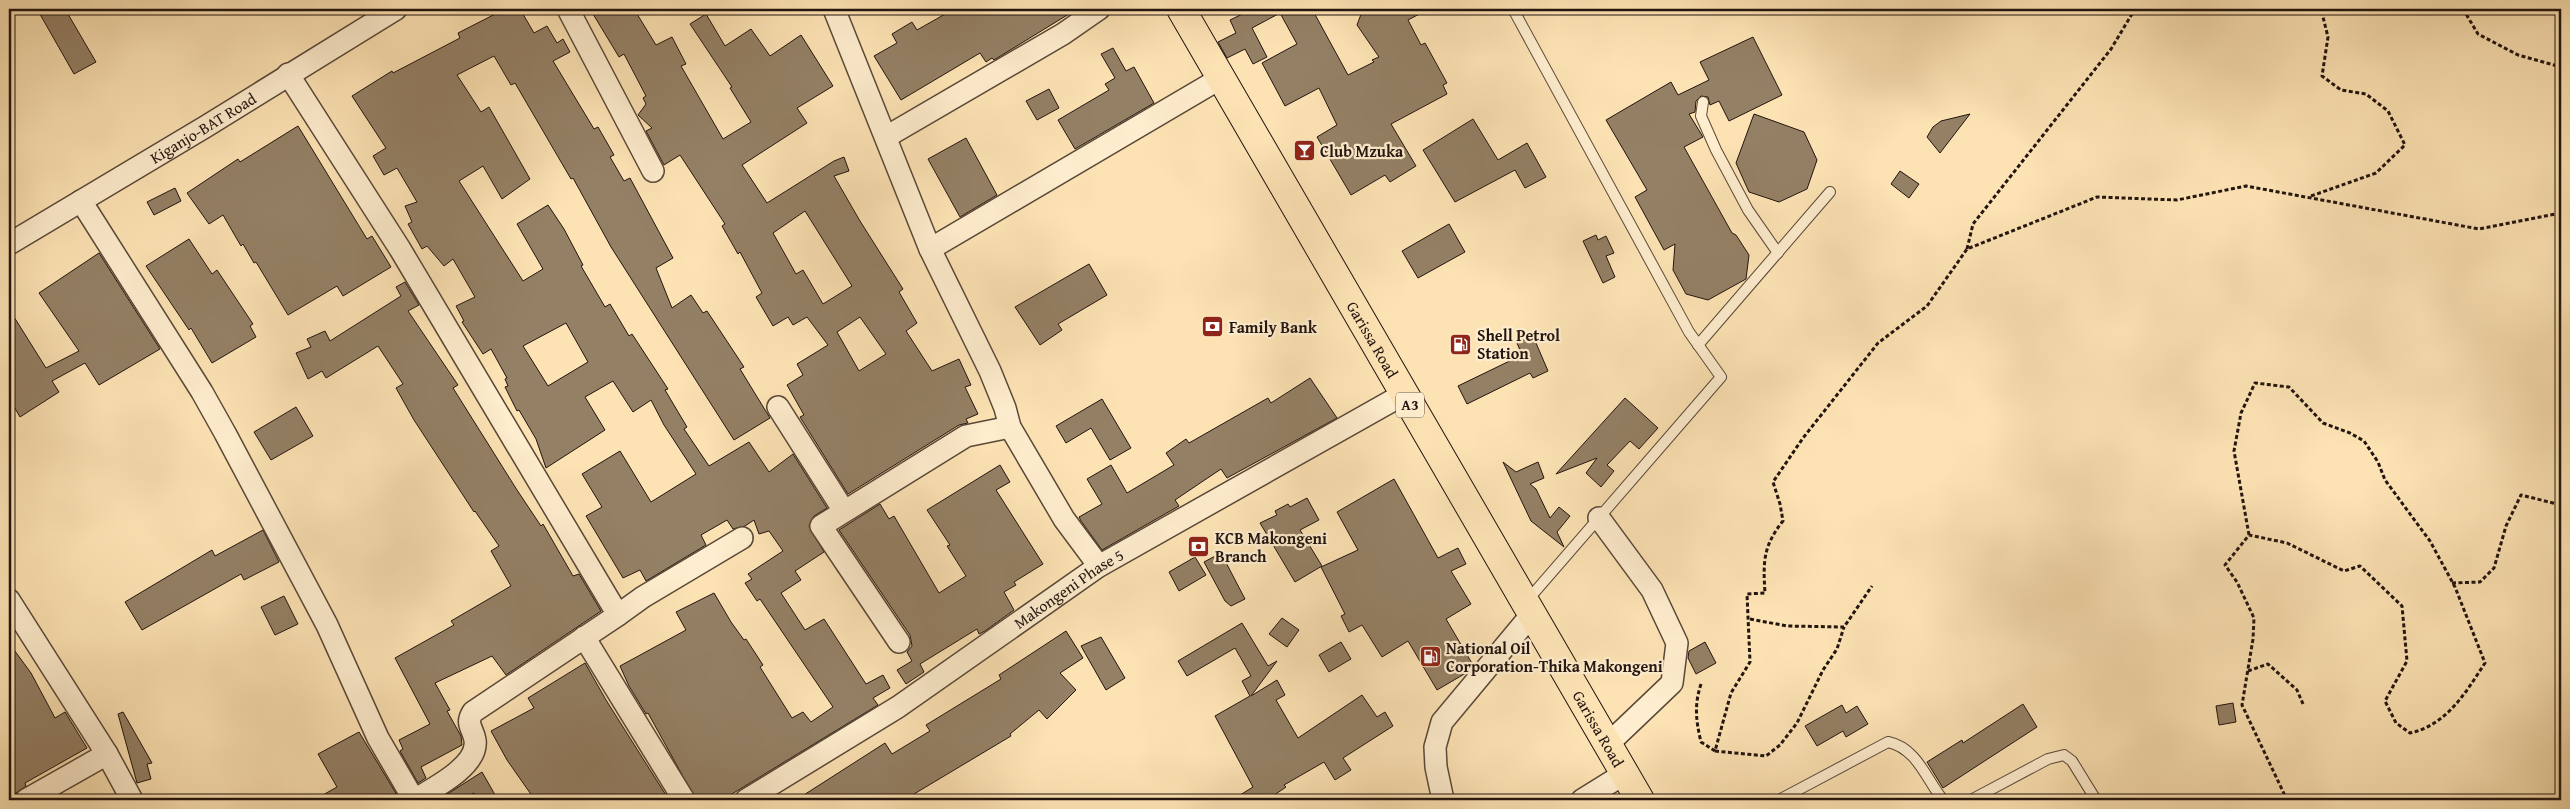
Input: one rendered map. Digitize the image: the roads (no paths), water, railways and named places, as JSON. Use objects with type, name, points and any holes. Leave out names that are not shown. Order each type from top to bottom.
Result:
[{"type":"highway","name":"Garissa Road","points":[[1181,9],[1640,800]]},
{"type":"street","name":"Kiganjo-BAT Road","points":[[9,244],[396,9]]},
{"type":"street","points":[[568,9],[653,171]]},
{"type":"street","points":[[834,9],[930,249],[999,390],[1010,427],[1060,512],[1099,566]]},
{"type":"street","points":[[886,137],[1063,34],[1100,9]]},
{"type":"street","points":[[288,74],[400,249],[618,615]]},
{"type":"street","points":[[930,249],[1221,78]]},
{"type":"street","points":[[81,201],[202,392],[225,433],[327,625],[378,738],[414,800],[458,773],[469,757],[474,749],[475,739],[469,728],[470,717],[473,712],[643,597],[742,538]]},
{"type":"street","name":"Makongeni Phase 5","points":[[746,800],[898,707],[1099,566],[1404,394]]},
{"type":"street","points":[[778,407],[844,511]]},
{"type":"street","points":[[899,642],[821,526],[966,436],[1010,427]]},
{"type":"street","points":[[1599,518],[1652,590],[1678,642],[1672,683],[1607,745]]},
{"type":"street","points":[[9,600],[107,754],[132,800]]},
{"type":"street","points":[[1443,800],[1436,767],[1435,748],[1442,722],[1528,608]]},
{"type":"street","points":[[584,637],[684,800]]},
{"type":"street","points":[[26,800],[107,754]]},
{"type":"street","points":[[1582,800],[1624,774]]},
{"type":"lane","points":[[1513,9],[1689,332],[1721,377],[1599,518],[1528,608]]},
{"type":"lane","points":[[1704,102],[1701,116],[1716,150],[1748,210],[1778,253]]},
{"type":"lane","points":[[1698,345],[1830,192]]},
{"type":"lane","points":[[1779,800],[1888,742],[1901,745],[1913,755],[1943,800]]},
{"type":"lane","points":[[1971,800],[2048,759],[2064,755],[2072,761],[2096,800]]},
{"type":"place","name":"Club Mzuka","points":[[1304,151]]},
{"type":"place","name":"Family Bank","points":[[1213,327]]},
{"type":"place","name":"Shell Petrol Station","points":[[1461,344]]},
{"type":"place","name":"KCB Makongeni Branch","points":[[1199,547]]},
{"type":"place","name":"National Oil Corporation-Thika Makongeni","points":[[1430,657]]}]
